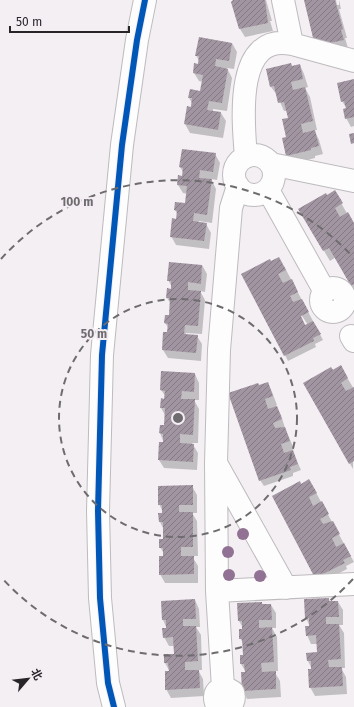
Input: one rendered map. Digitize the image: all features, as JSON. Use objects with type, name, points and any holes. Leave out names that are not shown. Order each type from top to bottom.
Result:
[{"type":"street","points":[[114,707],[108,683],[100,598],[98,511],[102,355],[122,145],[137,40],[145,0]]},
{"type":"street","points":[[283,0],[292,44]]},
{"type":"street","points":[[246,157],[243,122],[244,94],[250,66],[255,57],[271,44],[281,42],[354,61]]},
{"type":"street","points":[[271,164],[275,178],[268,190],[263,194],[249,195],[238,186],[234,173],[236,166],[246,157],[260,156],[271,164],[354,181]]},
{"type":"street","points":[[224,701],[217,591],[216,463],[220,342],[230,208],[238,186]]},
{"type":"street","points":[[268,190],[324,292]]},
{"type":"street","points":[[216,463],[286,588]]},
{"type":"street","points":[[217,591],[354,584]]},
{"type":"building","points":[[233,0],[265,0],[268,23],[239,29],[231,2]]},
{"type":"building","points":[[304,0],[335,0],[343,29],[341,30],[344,40],[315,46]]},
{"type":"building","points":[[199,37],[232,43],[229,61],[216,59],[215,66],[228,69],[222,103],[209,101],[207,110],[221,112],[218,130],[184,124],[187,106],[191,107],[192,98],[188,98],[190,89],[200,91],[203,75],[193,73],[194,63],[198,64],[199,56],[195,56]]},
{"type":"building","points":[[291,63],[292,66],[300,64],[303,79],[291,82],[293,90],[305,87],[313,121],[301,124],[303,133],[315,130],[319,146],[311,148],[311,150],[286,156],[282,138],[286,137],[282,119],[288,118],[284,102],[278,103],[274,86],[270,87],[266,69]]},
{"type":"building","points":[[354,79],[354,117],[345,119],[343,109],[346,108],[344,101],[341,102],[337,83]]},
{"type":"building","points":[[354,133],[354,143],[351,144],[349,134]]},
{"type":"building","points":[[182,149],[216,153],[213,172],[200,170],[199,178],[212,179],[207,215],[194,213],[193,221],[207,223],[204,241],[170,237],[172,218],[176,219],[177,211],[174,210],[175,202],[185,203],[187,186],[177,185],[178,175],[182,176],[183,168],[179,167]]},
{"type":"building","points":[[335,190],[343,203],[335,208],[340,217],[348,212],[354,223],[354,284],[351,286],[329,248],[323,251],[298,209],[326,193],[327,195]]},
{"type":"building","points":[[279,257],[286,270],[278,274],[283,283],[292,279],[298,292],[290,296],[293,302],[302,299],[309,312],[301,316],[305,325],[313,321],[321,334],[313,338],[314,341],[284,356],[241,274],[270,259],[271,261]]},
{"type":"building","points":[[169,262],[202,265],[201,284],[188,282],[188,290],[201,291],[198,326],[185,325],[184,334],[198,335],[196,353],[162,350],[163,332],[167,332],[168,324],[164,323],[165,315],[169,315],[170,298],[166,298],[167,288],[171,289],[171,281],[167,281]]},
{"type":"building","points":[[341,365],[348,378],[341,383],[346,391],[354,387],[354,461],[349,464],[303,383],[331,367],[333,370]]},
{"type":"building","points":[[161,371],[195,373],[194,392],[182,391],[181,399],[195,399],[193,435],[180,434],[180,443],[194,444],[193,462],[158,460],[159,442],[163,442],[163,434],[159,433],[160,425],[164,425],[165,408],[160,408],[161,398],[164,399],[165,391],[160,390]]},
{"type":"building","points":[[268,382],[273,396],[265,399],[268,409],[277,406],[282,419],[273,423],[275,428],[285,427],[290,441],[281,444],[284,453],[293,450],[298,464],[290,467],[291,470],[259,481],[228,393],[258,383],[259,385]]},
{"type":"building","points":[[309,479],[317,493],[309,497],[313,506],[322,501],[329,514],[320,519],[323,524],[333,521],[340,534],[332,538],[336,547],[344,543],[351,556],[343,560],[345,563],[315,578],[272,496],[300,481],[301,484]]},
{"type":"building","points":[[193,485],[193,505],[179,505],[179,512],[193,512],[193,547],[181,547],[181,556],[194,556],[194,574],[159,575],[159,556],[163,556],[163,548],[159,548],[159,539],[163,539],[163,522],[159,522],[158,513],[162,513],[162,505],[158,505],[158,486]]},
{"type":"building","points":[[329,598],[329,601],[338,601],[339,617],[326,617],[326,624],[339,624],[341,659],[328,660],[329,667],[342,667],[343,686],[309,688],[308,669],[311,669],[311,661],[307,661],[306,653],[317,652],[316,635],[306,636],[305,626],[309,626],[309,618],[305,618],[304,599]]},
{"type":"building","points":[[195,599],[196,619],[183,619],[183,626],[196,626],[198,661],[185,662],[185,670],[199,670],[200,688],[165,690],[165,671],[169,671],[168,663],[164,663],[164,654],[174,654],[173,637],[163,638],[162,628],[166,628],[166,620],[162,620],[161,601]]},
{"type":"building","points":[[262,602],[262,604],[271,604],[272,620],[259,620],[259,628],[272,627],[274,662],[261,663],[262,672],[276,671],[276,689],[242,691],[241,672],[245,672],[244,664],[240,664],[240,655],[243,655],[242,639],[239,639],[239,629],[242,629],[242,621],[238,621],[237,603]]},
{"type":"cycle path","points":[[114,707],[108,683],[100,598],[98,511],[102,355],[122,145],[137,40],[145,0]]}]
